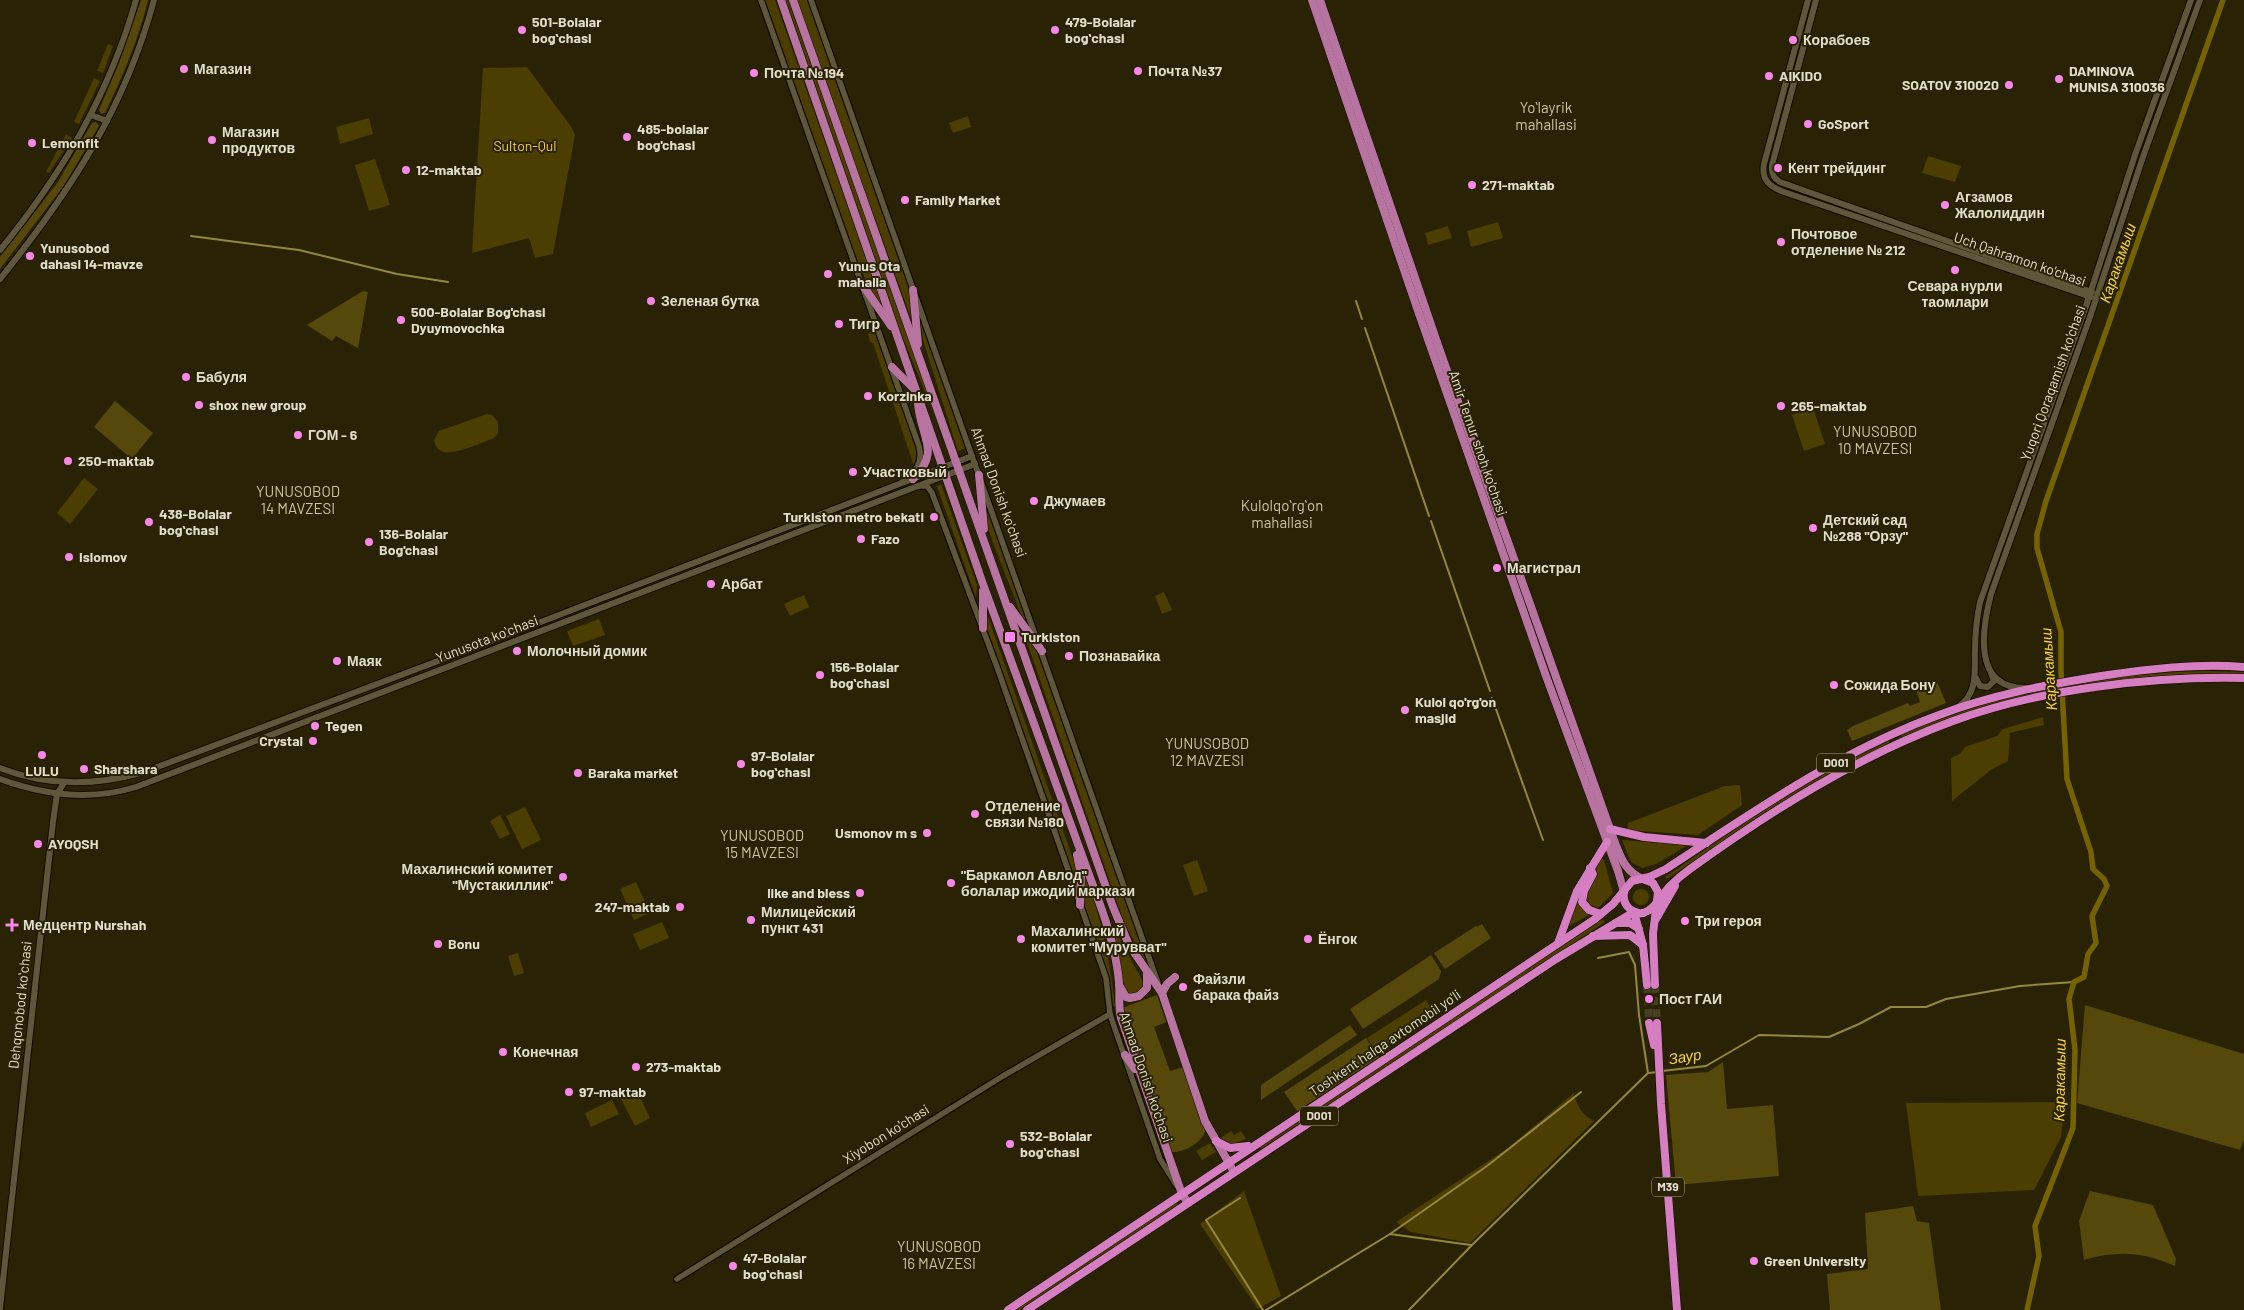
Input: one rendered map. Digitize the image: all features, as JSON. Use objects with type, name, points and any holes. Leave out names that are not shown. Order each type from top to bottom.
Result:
[{"type":"highway","name":"Toshkent halqa avtomobil yo'li","points":[[1008,1310],[1601,914],[1624,892],[1632,881],[1643,879],[1666,869],[1801,783],[1894,734],[1957,708],[2035,687],[2170,668],[2244,667]]},
{"type":"highway","name":"Toshkent halqa avtomobil yo'li","points":[[1026,1310],[1611,924],[1634,912],[1644,913],[1654,907],[1671,885],[1740,834],[1807,792],[1898,744],[1977,713],[2050,696],[2169,679],[2244,678]]},
{"type":"highway","points":[[1894,734],[1898,744]]},
{"type":"highway","points":[[1610,829],[1644,837],[1706,843]]},
{"type":"highway","points":[[1557,943],[1577,891],[1607,842]]},
{"type":"highway","points":[[1590,868],[1593,874],[1583,895],[1582,902],[1589,910],[1601,914]]},
{"type":"highway","points":[[1654,926],[1668,897],[1688,871]]},
{"type":"highway","points":[[1624,892],[1626,906],[1634,912],[1640,930],[1651,985],[1654,926],[1658,897],[1656,887],[1648,880],[1643,879]]},
{"type":"highway","points":[[1611,924],[1630,922],[1635,924],[1640,930]]},
{"type":"highway","points":[[1593,936],[1630,935],[1643,945]]},
{"type":"highway","name":"M39","points":[[1653,1023],[1658,1064],[1677,1310]]},
{"type":"highway","points":[[1214,1139],[1233,1149],[1255,1145]]},
{"type":"main road","points":[[0,250],[60,171],[91,115],[118,54],[136,0]]},
{"type":"main road","points":[[0,279],[61,200],[107,121],[132,65],[154,0]]},
{"type":"main road","name":"Ahmad Donish ko'chasi","points":[[781,0],[983,584],[1074,838],[1106,920],[1116,959],[1119,985],[1118,1009],[1182,1194]]},
{"type":"main road","name":"Ahmad Donish ko'chasi","points":[[793,0],[1113,907],[1125,938],[1146,973],[1162,993],[1205,1121],[1234,1172]]},
{"type":"main road","name":"Amir Temur shoh ko'chasi","points":[[1312,0],[1420,316],[1624,892]]},
{"type":"main road","name":"Amir Temur shoh ko'chasi","points":[[1320,0],[1435,336],[1610,829],[1626,867],[1633,874],[1643,879]]},
{"type":"main road","name":"Uch Qahramon ko'chasi","points":[[1808,0],[1763,167],[1765,179],[1777,189],[1841,208],[2097,296]]},
{"type":"main road","points":[[1782,96],[1785,100],[1790,98],[1816,0]]},
{"type":"main road","name":"Yuqori Qoraqamish ko'chasi","points":[[1957,708],[1968,698],[1973,690],[1980,602],[2090,294],[2136,152],[2192,0]]},
{"type":"main road","name":"Yuqori Qoraqamish ko'chasi","points":[[1991,673],[1985,662],[1984,646],[1985,617],[1991,594],[2097,296],[2144,154],[2200,0]]},
{"type":"main road","name":"Uch Qahramon ko'chasi","points":[[1790,98],[1772,165],[1773,176],[1780,182],[1841,208]]},
{"type":"main road","points":[[91,115],[107,121]]},
{"type":"main road","points":[[862,284],[899,337]]},
{"type":"main road","points":[[914,290],[919,356]]},
{"type":"main road","points":[[892,367],[917,392],[919,418],[929,454],[925,466],[915,483]]},
{"type":"main road","name":"Yunusota koʻchasi","points":[[0,780],[39,792],[57,794],[108,793],[148,783],[915,483],[944,471],[957,462],[972,456]]},
{"type":"main road","name":"Yunusota koʻchasi","points":[[944,471],[960,470],[975,464]]},
{"type":"main road","points":[[979,475],[985,541]]},
{"type":"main road","name":"Yunusota koʻchasi","points":[[0,768],[27,777],[64,783],[106,781],[163,765],[508,636],[899,484],[915,483]]},
{"type":"main road","points":[[983,584],[983,628]]},
{"type":"main road","points":[[1005,599],[1042,651]]},
{"type":"main road","points":[[1975,677],[1980,686],[1988,687],[1994,681],[1991,673]]},
{"type":"main road","points":[[1991,673],[2010,685],[2035,687]]},
{"type":"main road","points":[[52,782],[57,794]]},
{"type":"main road","points":[[57,794],[64,783]]},
{"type":"main road","name":"Dehqonobod koʻchasi","points":[[0,1308],[57,794]]},
{"type":"main road","points":[[1074,838],[1080,875],[1080,905]]},
{"type":"main road","name":"Ahmad Donish ko'chasi","points":[[1119,985],[1126,997],[1139,996],[1147,988],[1146,973]]},
{"type":"main road","points":[[1162,993],[1167,984],[1175,977]]},
{"type":"main road","points":[[1125,1055],[1140,1074]]},
{"type":"main road","points":[[1182,1194],[1188,1203]]},
{"type":"street","points":[[761,0],[920,450],[919,465],[899,484]]},
{"type":"street","name":"Ahmad Donish ko'chasi","points":[[811,0],[1162,993]]},
{"type":"street","name":"Ahmad Donish ko'chasi","points":[[915,483],[926,486],[932,493],[983,628],[1106,978],[1110,1014],[1160,1159],[1182,1194]]},
{"type":"street","name":"Xiyobon ko'chasi","points":[[677,1279],[995,1081],[1110,1014]]},
{"type":"green space","points":[[765,0],[775,0],[883,308],[870,289],[857,262]]},
{"type":"green space","points":[[786,0],[788,0],[950,453],[901,333]]},
{"type":"green space","points":[[796,0],[808,0],[906,276],[912,309],[911,318]]},
{"type":"green space","points":[[108,44],[113,46],[103,73],[97,71]]},
{"type":"green space","name":"Sulton-Qul","points":[[527,67],[572,128],[575,135],[553,254],[535,258],[529,238],[472,253],[483,68]]},
{"type":"green space","points":[[94,78],[100,81],[79,124],[74,122]]},
{"type":"green space","points":[[968,116],[971,127],[953,133],[949,123]]},
{"type":"green space","points":[[369,118],[373,134],[340,144],[336,127]]},
{"type":"green space","points":[[66,134],[72,138],[49,173],[46,172]]},
{"type":"green space","points":[[1928,156],[1961,166],[1955,182],[1922,173]]},
{"type":"green space","points":[[375,159],[390,205],[369,211],[355,165]]},
{"type":"green space","points":[[1498,222],[1503,238],[1471,247],[1467,231]]},
{"type":"green space","points":[[1448,226],[1452,238],[1428,245],[1425,233]]},
{"type":"green space","points":[[919,315],[966,448],[958,451],[923,340]]},
{"type":"green space","points":[[874,331],[918,453],[914,466],[873,343],[870,342],[868,334]]},
{"type":"green space","points":[[1813,408],[1825,444],[1804,451],[1792,415]]},
{"type":"green space","points":[[487,414],[492,415],[498,422],[498,433],[495,437],[454,452],[444,452],[437,448],[434,440],[439,431]]},
{"type":"green space","points":[[84,478],[98,489],[70,524],[57,513]]},
{"type":"green space","points":[[941,484],[977,585],[976,598],[937,486]]},
{"type":"green space","points":[[985,497],[1033,635],[1022,617],[993,543],[984,516]]},
{"type":"green space","points":[[1164,592],[1172,610],[1162,614],[1155,596]]},
{"type":"green space","points":[[804,595],[809,607],[790,616],[784,604]]},
{"type":"green space","points":[[986,611],[1078,873],[1077,887],[987,629]]},
{"type":"green space","points":[[599,619],[605,635],[573,646],[567,631]]},
{"type":"green space","points":[[1022,628],[1040,653],[1151,971],[1125,925]]},
{"type":"green space","points":[[2205,671],[2244,672],[2244,675],[2156,676],[2070,687],[1985,708],[1902,738],[1901,735],[1975,707],[2050,688],[2127,676]]},
{"type":"green space","points":[[2043,717],[2044,725],[2010,733],[2008,761],[1992,769],[1952,801],[1951,758],[1960,754],[1965,747],[1997,736],[2003,729]]},
{"type":"green space","points":[[1889,741],[1890,744],[1840,768],[1791,796],[1667,879],[1665,877],[1802,787],[1859,755]]},
{"type":"green space","points":[[1740,785],[1742,805],[1698,835],[1627,830],[1628,823],[1725,786]]},
{"type":"green space","points":[[525,807],[541,840],[522,849],[506,816]]},
{"type":"green space","points":[[500,815],[510,834],[500,839],[490,821]]},
{"type":"green space","points":[[1622,840],[1688,845],[1656,864],[1642,868],[1631,862]]},
{"type":"green space","points":[[1600,859],[1604,860],[1613,893],[1598,908],[1589,904],[1586,895],[1596,871],[1594,868]]},
{"type":"green space","points":[[1197,860],[1208,891],[1194,896],[1183,865]]},
{"type":"green space","points":[[1084,875],[1096,907],[1104,939],[1111,972],[1115,1006],[1112,1006],[1109,978],[1084,905]]},
{"type":"green space","points":[[636,882],[650,913],[634,920],[620,889]]},
{"type":"green space","points":[[1638,889],[1644,889],[1649,894],[1647,903],[1638,905],[1633,900],[1633,894]]},
{"type":"green space","points":[[1579,901],[1589,915],[1569,926],[1576,903]]},
{"type":"green space","points":[[1602,919],[1605,922],[1261,1149],[1259,1146]]},
{"type":"green space","points":[[662,922],[669,938],[640,950],[633,934]]},
{"type":"green space","points":[[1115,930],[1144,984],[1142,989],[1131,995],[1124,991],[1113,931]]},
{"type":"green space","points":[[518,953],[524,973],[514,976],[508,956]]},
{"type":"green space","points":[[1426,1000],[1435,1014],[1377,1052],[1367,1038]]},
{"type":"green space","points":[[636,1089],[650,1118],[635,1126],[620,1097]]},
{"type":"green space","points":[[1574,1093],[1581,1110],[1594,1121],[1470,1243],[1411,1232],[1396,1222],[1508,1148]]},
{"type":"green space","points":[[612,1100],[619,1114],[591,1127],[585,1113]]},
{"type":"green space","points":[[2065,1102],[2061,1137],[2034,1190],[1918,1196],[1906,1103]]},
{"type":"green space","points":[[1231,1131],[1234,1135],[1241,1131],[1246,1139],[1231,1145],[1219,1139]]},
{"type":"green space","points":[[1210,1143],[1216,1152],[1202,1160],[1196,1151]]},
{"type":"green space","points":[[1244,1191],[1281,1296],[1258,1309],[1200,1224]]},
{"type":"green space","points":[[1176,1202],[1178,1205],[1020,1310],[1013,1310]]},
{"type":"shaded area","points":[[141,0],[148,0],[135,43],[105,113],[101,114],[99,110],[119,63]]},
{"type":"shaded area","points":[[96,122],[99,126],[63,187],[0,269],[0,257],[58,182],[92,123]]},
{"type":"shaded area","points":[[363,291],[368,292],[358,348],[336,336],[332,341],[307,325]]},
{"type":"shaded area","points":[[115,401],[153,433],[132,459],[94,427]]},
{"type":"shaded area","points":[[1937,682],[1946,703],[1852,741],[1847,730],[1908,703],[1910,706],[1920,702],[1916,690]]},
{"type":"shaded area","points":[[1482,924],[1491,938],[1445,969],[1434,953]]},
{"type":"shaded area","points":[[1431,955],[1441,971],[1439,979],[1363,1029],[1350,1009]]},
{"type":"shaded area","points":[[1157,995],[1166,1022],[1154,1027],[1170,1071],[1183,1067],[1205,1131],[1196,1143],[1176,1152],[1171,1152],[1124,1021],[1122,1008]]},
{"type":"shaded area","points":[[2085,1005],[2244,1054],[2244,1140],[2240,1150],[2077,1103]]},
{"type":"shaded area","points":[[1350,1025],[1357,1035],[1261,1100],[1261,1085]]},
{"type":"shaded area","points":[[1366,1038],[1379,1057],[1297,1111],[1284,1092]]},
{"type":"shaded area","points":[[1723,1062],[1727,1109],[1773,1105],[1779,1176],[1676,1185],[1666,1075],[1708,1072]]},
{"type":"shaded area","points":[[2090,1191],[2153,1205],[2176,1259],[2175,1266],[2141,1255],[2130,1254],[2108,1255],[2084,1260],[2079,1221]]},
{"type":"shaded area","points":[[1913,1206],[1917,1221],[1929,1223],[1941,1310],[1830,1310],[1827,1274],[1868,1269],[1865,1213]]},
{"type":"waterway","name":"Каракамыш","points":[[2027,1310],[2039,1256],[2035,1226],[2073,1128],[2075,1050],[2069,999],[2074,982],[2084,977],[2088,954],[2096,943],[2092,916],[2107,886],[2104,879],[2093,869],[2091,852],[2067,779],[2061,672],[2061,632],[2037,548],[2037,534],[2046,501],[2223,0]]},
{"type":"waterway","points":[[191,236],[299,250],[397,274],[448,282]]},
{"type":"waterway","points":[[1356,301],[1362,319]]},
{"type":"waterway","points":[[1365,328],[1429,516]]},
{"type":"waterway","points":[[1431,521],[1490,691]]},
{"type":"waterway","points":[[1492,698],[1543,840]]},
{"type":"waterway","points":[[1598,958],[1629,952],[1635,965],[1639,1015],[1648,1073]]},
{"type":"waterway","name":"Заур","points":[[1662,1071],[1706,1066],[1759,1035],[1829,1037],[1891,1007],[1926,1007],[1946,999],[2020,986],[2074,982]]},
{"type":"waterway","name":"Заур","points":[[1409,1310],[1472,1245],[1648,1073],[1658,1072]]},
{"type":"waterway","points":[[1390,1234],[1487,1166],[1581,1092]]},
{"type":"waterway","points":[[1240,1198],[1206,1220],[1263,1310]]},
{"type":"waterway","points":[[1266,1310],[1390,1234],[1471,1245]]},
{"type":"tunnel","points":[[1647,985],[1649,1023]]},
{"type":"tunnel","points":[[1655,985],[1657,1023]]},
{"type":"place","name":"501-Bolalar bogʻchasi","points":[[522,30]]},
{"type":"place","name":"479-Bolalar bogʻchasi","points":[[1055,30]]},
{"type":"place","name":"Корабоев","points":[[1793,40]]},
{"type":"place","name":"Магазин","points":[[184,69]]},
{"type":"place","name":"Почта №37","points":[[1138,71]]},
{"type":"place","name":"Почта №194","points":[[754,73]]},
{"type":"place","name":"AIKIDO","points":[[1769,76]]},
{"type":"place","name":"DAMINOVA MUNISA 310036","points":[[2059,79]]},
{"type":"place","name":"SOATOV 310020","points":[[2009,85]]},
{"type":"place","name":"GoSport","points":[[1808,124]]},
{"type":"place","name":"485-bolalar bog'chasi","points":[[627,137]]},
{"type":"place","name":"Магазин продуктов","points":[[212,140]]},
{"type":"place","name":"Lemonfit","points":[[32,143]]},
{"type":"place","name":"Кент трейдинг","points":[[1778,168]]},
{"type":"place","name":"12-maktab","points":[[406,170]]},
{"type":"place","name":"271-maktab","points":[[1472,185]]},
{"type":"place","name":"Family Market","points":[[905,200]]},
{"type":"place","name":"Агзамов Жалолиддин","points":[[1945,205]]},
{"type":"place","name":"Почтовое отделение № 212","points":[[1781,242]]},
{"type":"place","name":"Yunusobod dahasi 14-mavze","points":[[30,256]]},
{"type":"place","name":"Севара нурли таомлари","points":[[1955,270]]},
{"type":"place","name":"Yunus Ota mahalla","points":[[828,274]]},
{"type":"place","name":"Зеленая бутка","points":[[651,301]]},
{"type":"place","name":"500-Bolalar Bog'chasi Dyuymovochka","points":[[401,320]]},
{"type":"place","name":"Тигр","points":[[839,324]]},
{"type":"place","name":"Бабуля","points":[[186,377]]},
{"type":"place","name":"Korzinka","points":[[868,396]]},
{"type":"place","name":"shox new group","points":[[199,405]]},
{"type":"place","name":"265-maktab","points":[[1781,406]]},
{"type":"place","name":"ГОМ - 6","points":[[298,435]]},
{"type":"place","name":"250-maktab","points":[[68,461]]},
{"type":"place","name":"Участковый","points":[[853,472]]},
{"type":"place","name":"Джумаев","points":[[1034,501]]},
{"type":"place","name":"Turkiston metro bekati","points":[[934,517]]},
{"type":"place","name":"438-Bolalar bogʻchasi","points":[[149,522]]},
{"type":"place","name":"Детский сад №288 \"Орзу\"","points":[[1813,528]]},
{"type":"place","name":"Fazo","points":[[861,539]]},
{"type":"place","name":"136-Bolalar Bog'chasi","points":[[369,542]]},
{"type":"place","name":"Islomov","points":[[69,557]]},
{"type":"place","name":"Магистрал","points":[[1497,568]]},
{"type":"place","name":"Арбат","points":[[711,584]]},
{"type":"place","name":"Turkiston","points":[[1010,637]]},
{"type":"place","name":"Молочный домик","points":[[517,651]]},
{"type":"place","name":"Познавайка","points":[[1069,656]]},
{"type":"place","name":"Маяк","points":[[337,661]]},
{"type":"place","name":"156-Bolalar bogʻchasi","points":[[820,675]]},
{"type":"place","name":"Сожида Бону","points":[[1834,685]]},
{"type":"place","name":"Kulol qo'rg'on masjid","points":[[1405,710]]},
{"type":"place","name":"Tegen","points":[[315,726]]},
{"type":"place","name":"Crystal","points":[[313,741]]},
{"type":"place","name":"LULU","points":[[42,755]]},
{"type":"place","name":"97-Bolalar bogʻchasi","points":[[741,764]]},
{"type":"place","name":"Sharshara","points":[[84,769]]},
{"type":"place","name":"Baraka market","points":[[578,773]]},
{"type":"place","name":"Отделение связи №180","points":[[975,814]]},
{"type":"place","name":"Usmonov m s","points":[[927,833]]},
{"type":"place","name":"AYOQSH","points":[[38,844]]},
{"type":"place","name":"Махалинский комитет \"Мустакиллик\"","points":[[563,877]]},
{"type":"place","name":"\"Баркамол Авлод\" болалар ижодий маркази","points":[[951,883]]},
{"type":"place","name":"like and bless","points":[[860,893]]},
{"type":"place","name":"247-maktab","points":[[680,907]]},
{"type":"place","name":"Милицейский пункт 431","points":[[751,920]]},
{"type":"place","name":"Три героя","points":[[1685,921]]},
{"type":"place","name":"Медцентр Nurshah","points":[[12,925]]},
{"type":"place","name":"Махалинский комитет \"Мурувват\"","points":[[1021,939]]},
{"type":"place","name":"Ёнгок","points":[[1308,939]]},
{"type":"place","name":"Bonu","points":[[438,944]]},
{"type":"place","name":"Файзли барака файз","points":[[1183,987]]},
{"type":"place","name":"Пост ГАИ","points":[[1649,999]]},
{"type":"place","name":"Конечная","points":[[503,1052]]},
{"type":"place","name":"273-maktab","points":[[636,1067]]},
{"type":"place","name":"97-maktab","points":[[569,1092]]},
{"type":"place","name":"532-Bolalar bogʻchasi","points":[[1010,1144]]},
{"type":"place","name":"Green University","points":[[1754,1261]]},
{"type":"place","name":"47-Bolalar bogʻchasi","points":[[733,1266]]},
{"type":"district","name":"Yoʻlayrik mahallasi","points":[[1546,116]]},
{"type":"district","name":"YUNUSOBOD 10 MAVZESI","points":[[1875,440]]},
{"type":"district","name":"YUNUSOBOD 14 MAVZESI","points":[[298,500]]},
{"type":"district","name":"Kulolqoʻrgʻon mahallasi","points":[[1282,514]]},
{"type":"district","name":"YUNUSOBOD 12 MAVZESI","points":[[1207,752]]},
{"type":"district","name":"YUNUSOBOD 15 MAVZESI","points":[[762,844]]},
{"type":"district","name":"YUNUSOBOD 16 MAVZESI","points":[[939,1256]]}]
